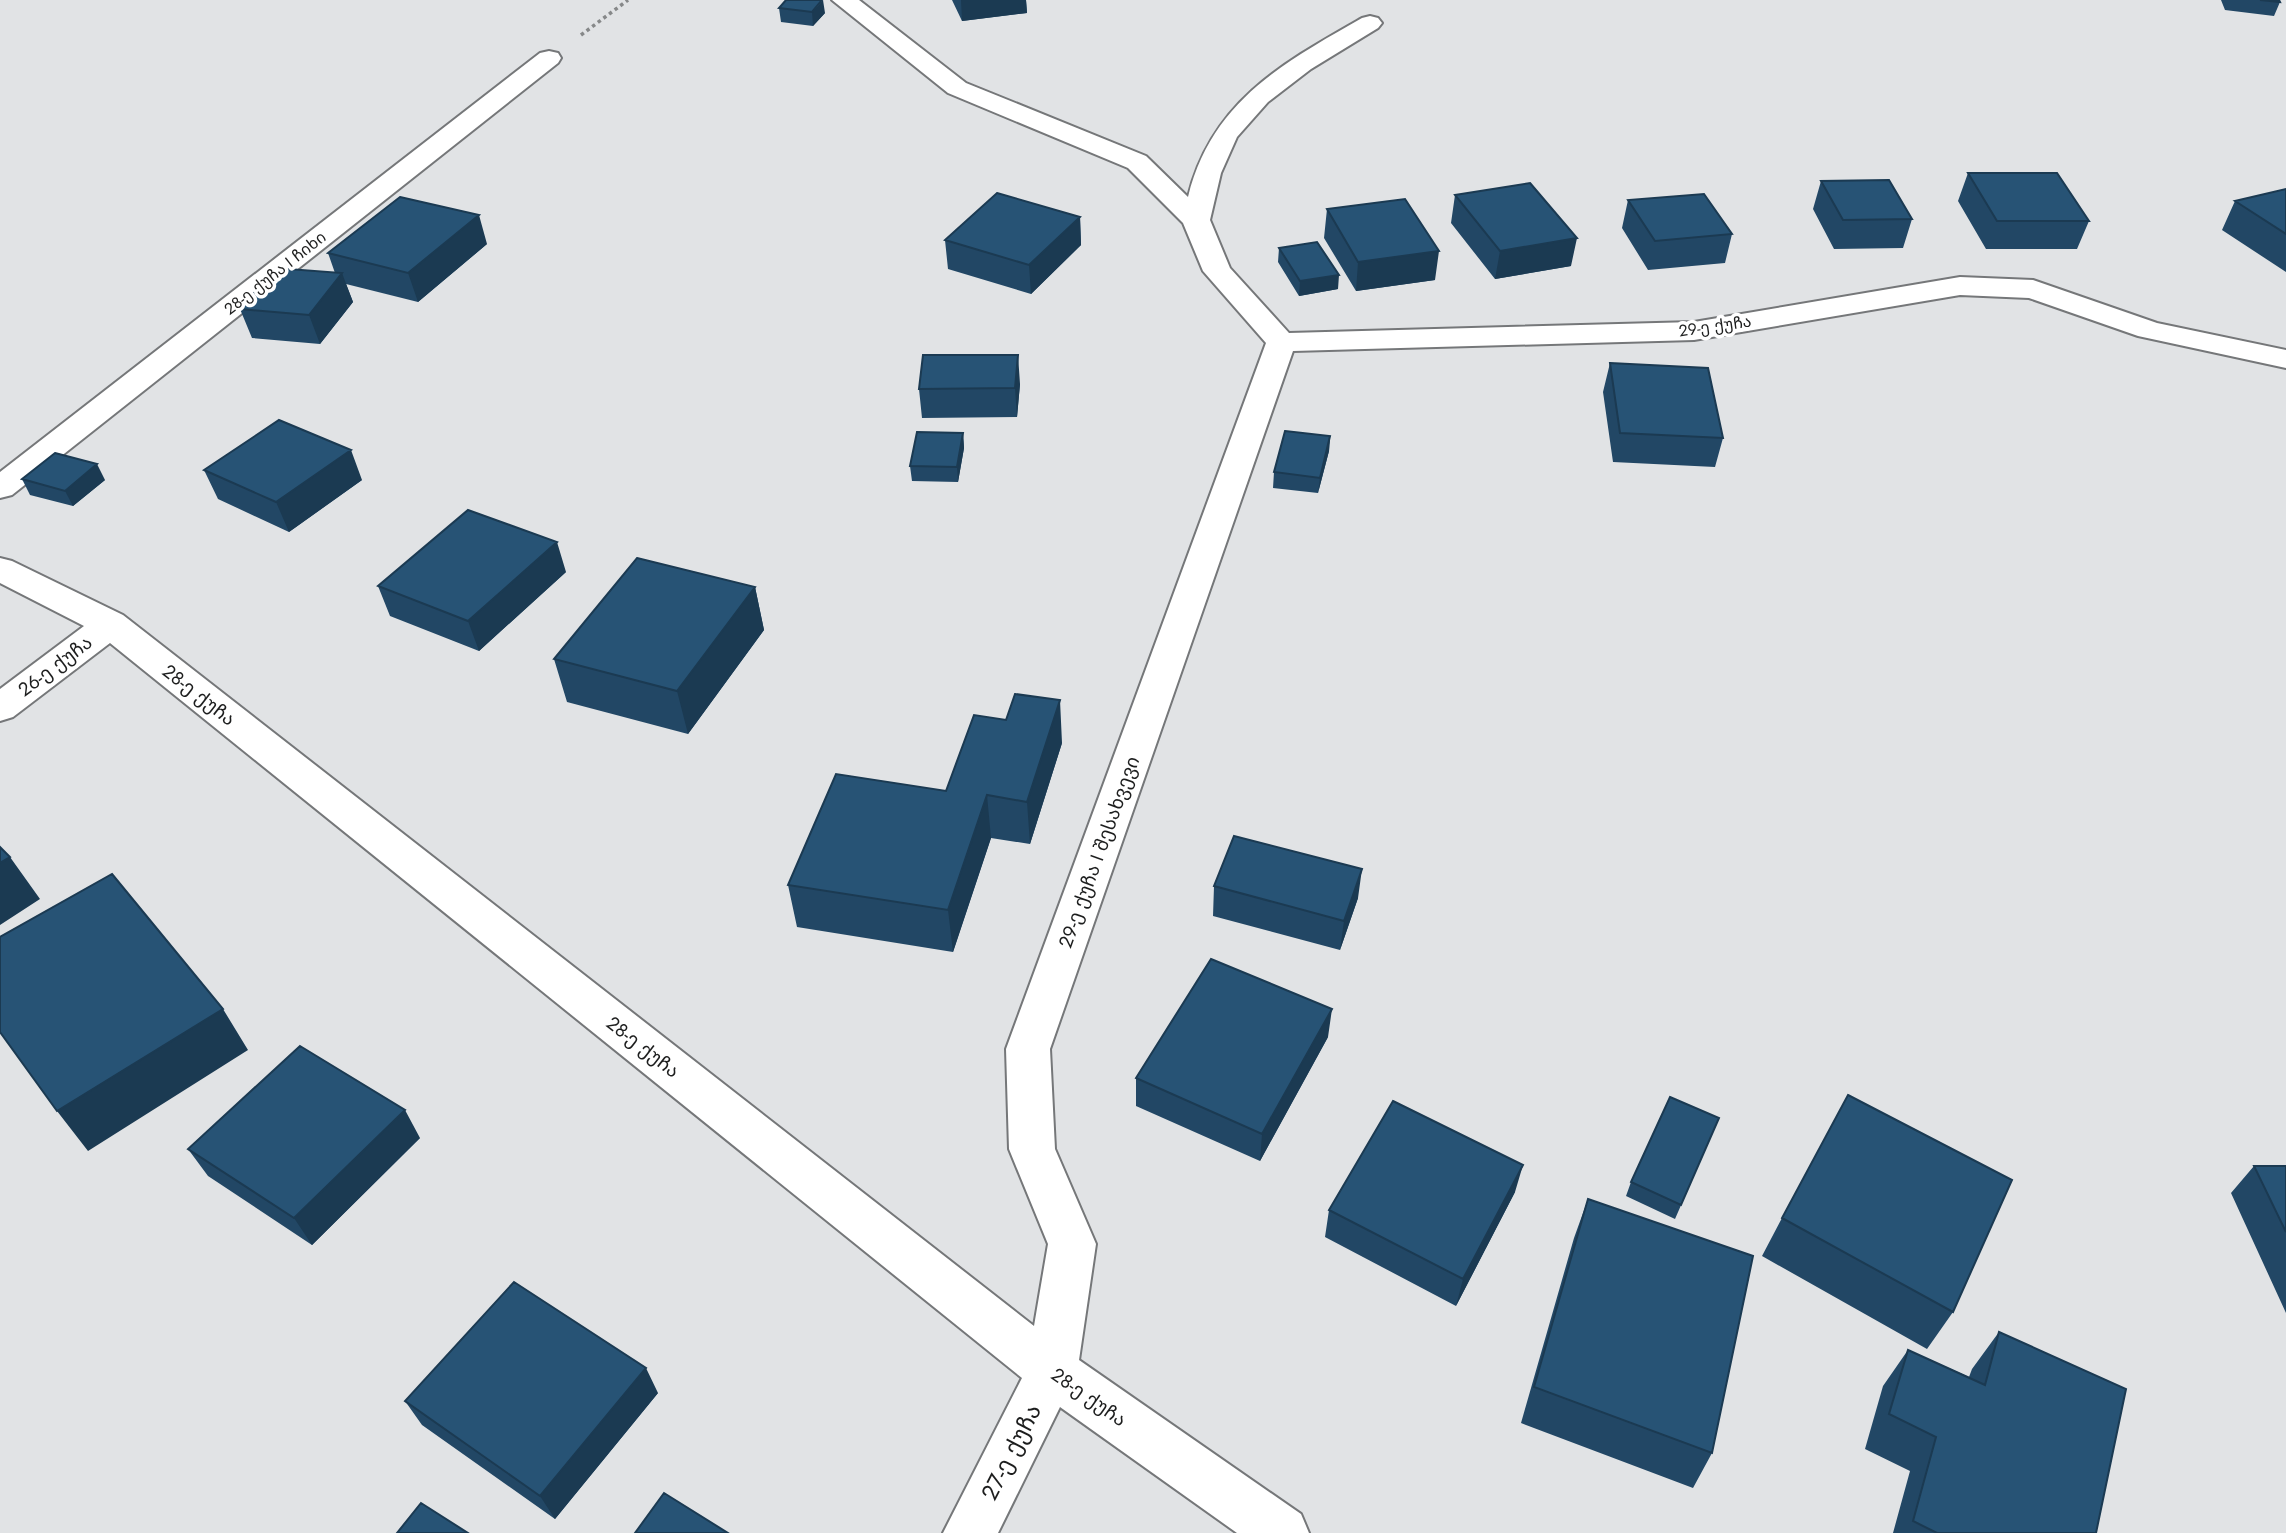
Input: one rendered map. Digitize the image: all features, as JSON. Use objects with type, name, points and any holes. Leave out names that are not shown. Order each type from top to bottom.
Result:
[{"type":"street","points":[[844,0],[957,88],[1137,162],[1196,220],[1217,271],[1281,342]]},
{"type":"street","points":[[1196,220],[1213,158],[1238,114],[1307,60],[1370,23]]},
{"type":"street","name":"28-ე ქუჩა I ჩიხი","points":[[0,488],[549,58]]},
{"type":"street","name":"29-ე ქუჩა","points":[[1281,342],[1694,331],[1960,286],[2033,289],[2149,330],[2286,359]]},
{"type":"street","name":"29-ე ქუჩა I შესახვევი","points":[[1052,1371],[1072,1244],[1032,1149],[1028,1049],[1281,342]]},
{"type":"street","name":"28-ე ქუჩა","points":[[0,569],[110,624],[1052,1371],[1282,1533]]},
{"type":"street","name":"26-ე ქუჩა","points":[[0,708],[110,624]]},
{"type":"street","name":"27-ე ქუჩა","points":[[970,1533],[1052,1371]]},
{"type":"path","points":[[549,58],[628,0]]},
{"type":"building","points":[[786,0],[822,0],[812,12],[779,8]]},
{"type":"building","points":[[1968,173],[2057,173],[2089,221],[1997,221]]},
{"type":"building","points":[[1889,180],[1912,219],[1843,220],[1821,181]]},
{"type":"building","points":[[1530,183],[1577,238],[1500,251],[1455,195]]},
{"type":"building","points":[[2286,189],[2286,234],[2235,201]]},
{"type":"building","points":[[997,193],[1080,217],[1029,265],[945,240]]},
{"type":"building","points":[[1704,194],[1732,234],[1655,241],[1628,200]]},
{"type":"building","points":[[400,197],[479,215],[408,273],[328,253]]},
{"type":"building","points":[[1405,199],[1439,251],[1358,262],[1327,209]]},
{"type":"building","points":[[1317,242],[1339,275],[1300,281],[1279,248]]},
{"type":"building","points":[[275,268],[342,273],[309,315],[240,309]]},
{"type":"building","points":[[923,355],[1018,355],[1015,388],[919,389]]},
{"type":"building","points":[[1610,363],[1708,368],[1723,438],[1620,433]]},
{"type":"building","points":[[279,420],[351,450],[276,502],[204,470]]},
{"type":"building","points":[[1285,431],[1330,436],[1320,478],[1274,472]]},
{"type":"building","points":[[917,432],[963,433],[957,467],[910,466]]},
{"type":"building","points":[[55,453],[97,464],[65,491],[22,479]]},
{"type":"building","points":[[468,510],[557,542],[468,621],[378,586]]},
{"type":"building","points":[[637,558],[755,587],[677,691],[554,659]]},
{"type":"building","points":[[1015,694],[1060,700],[1027,802],[987,795],[948,910],[788,885],[836,774],[946,791],[974,715],[1006,720]]},
{"type":"building","points":[[1234,836],[1362,869],[1344,921],[1214,886]]},
{"type":"building","points":[[0,847],[10,857],[0,863]]},
{"type":"building","points":[[112,874],[223,1009],[57,1111],[0,1032],[0,937]]},
{"type":"building","points":[[1211,959],[1332,1009],[1262,1134],[1136,1078]]},
{"type":"building","points":[[300,1046],[405,1110],[294,1218],[188,1149]]},
{"type":"building","points":[[1848,1095],[2012,1180],[1953,1312],[1782,1218]]},
{"type":"building","points":[[1670,1097],[1719,1118],[1681,1205],[1631,1182]]},
{"type":"building","points":[[1393,1101],[1523,1165],[1463,1279],[1329,1210]]},
{"type":"building","points":[[2254,1166],[2286,1166],[2286,1232]]},
{"type":"building","points":[[1588,1199],[1753,1256],[1712,1453],[1534,1387]]},
{"type":"building","points":[[514,1282],[646,1368],[540,1496],[405,1401]]},
{"type":"building","points":[[1999,1332],[2126,1389],[2096,1533],[1937,1533],[1913,1521],[1936,1437],[1889,1414],[1908,1350],[1985,1385]]},
{"type":"building","points":[[664,1493],[728,1533],[635,1533]]},
{"type":"building","points":[[421,1503],[468,1533],[397,1533]]}]
